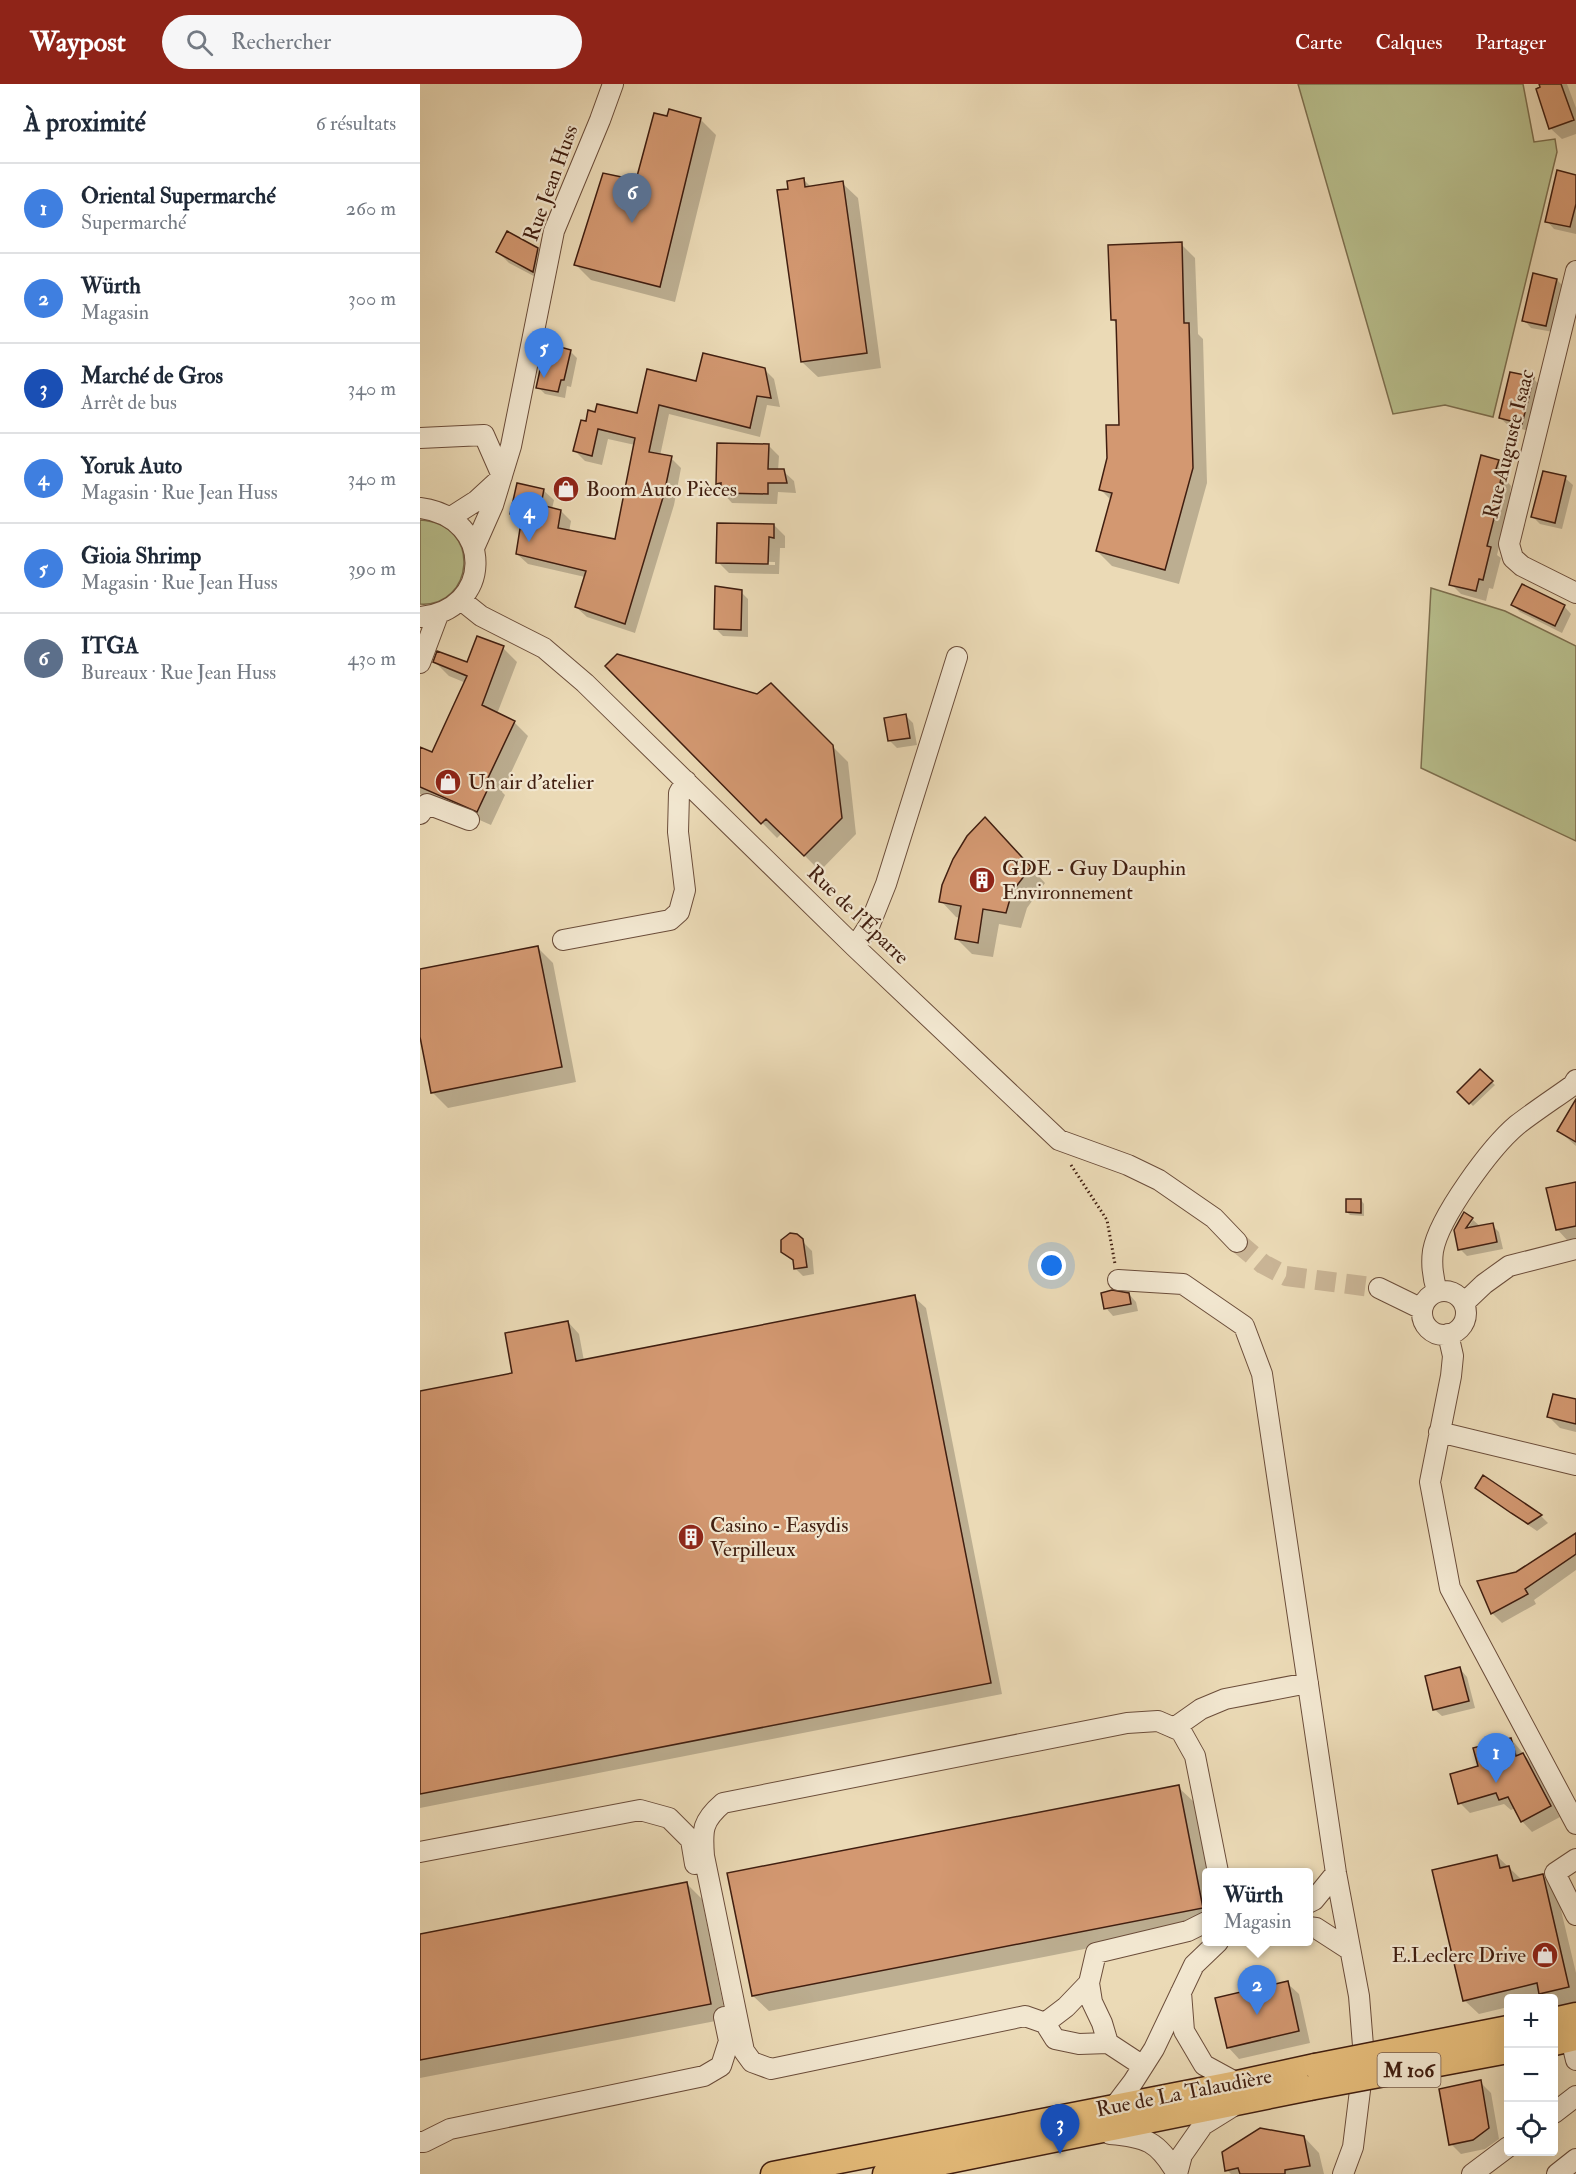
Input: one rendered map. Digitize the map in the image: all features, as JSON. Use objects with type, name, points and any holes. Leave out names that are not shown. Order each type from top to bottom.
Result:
[{"type":"main road","points":[[1558,2019],[1576,2015]]},
{"type":"main road","name":"Rue de La Talaudière","points":[[885,2174],[1094,2133],[1238,2093],[1313,2077],[1504,2029]]},
{"type":"main road","name":"Rue de La Talaudière","points":[[1313,2077],[1504,2052]]},
{"type":"main road","name":"Rue de La Talaudière","points":[[773,2174],[838,2167],[1114,2107],[1238,2093]]},
{"type":"street","name":"Rue Jean Huss","points":[[474,548],[493,505],[511,446],[554,231],[613,84]]},
{"type":"street","name":"Rue Auguste Isaac","points":[[1576,271],[1509,544],[1513,558],[1522,566],[1576,593]]},
{"type":"street","points":[[420,438],[484,435],[502,476]]},
{"type":"street","name":"Rue Jean Huss","points":[[451,517],[476,501],[502,476]]},
{"type":"street","points":[[420,508],[436,510],[451,517],[461,526],[469,536],[474,548],[476,567],[471,585],[461,600],[451,609],[429,616],[420,663]]},
{"type":"street","name":"Rue de l'Éparre","points":[[461,600],[481,616],[544,648],[585,683],[855,947],[1059,1140],[1128,1165],[1159,1180],[1214,1218],[1237,1242]]},
{"type":"street","points":[[855,947],[870,924],[886,884],[957,657]]},
{"type":"street","points":[[563,940],[670,920],[680,912],[685,890],[678,832],[679,793],[686,781]]},
{"type":"street","points":[[420,814],[427,804],[469,820]]},
{"type":"street","points":[[1437,1291],[1432,1277],[1433,1249],[1447,1216],[1483,1162],[1515,1126],[1573,1085],[1576,1080]]},
{"type":"street","points":[[1464,1303],[1484,1284],[1509,1266],[1576,1249]]},
{"type":"street","points":[[1118,1280],[1184,1284],[1244,1326],[1262,1374],[1336,1873],[1359,1996],[1364,2058],[1353,2147],[1343,2174]]},
{"type":"street","points":[[1379,1288],[1422,1309]]},
{"type":"street","points":[[1437,1291],[1450,1291],[1464,1303],[1466,1316],[1464,1322],[1460,1328],[1449,1334],[1442,1335],[1429,1329],[1422,1316],[1422,1309],[1427,1298],[1437,1291]]},
{"type":"street","points":[[1449,1334],[1453,1356],[1451,1376],[1430,1482],[1450,1588],[1576,1824]]},
{"type":"street","points":[[1439,1432],[1576,1465]]},
{"type":"street","points":[[1174,1728],[1201,1709],[1225,1699],[1308,1683]]},
{"type":"street","points":[[1143,2066],[1108,2043],[1079,2044],[1055,2038],[1045,2023],[1025,2016],[771,2069],[752,2062],[744,2051],[705,1856],[703,1831],[710,1814],[723,1803],[1127,1723],[1158,1721],[1181,1731],[1195,1756],[1217,1868]]},
{"type":"street","points":[[420,1852],[640,1810],[669,1818],[691,1839],[729,2041],[721,2066],[704,2076],[450,2129],[420,2142]]},
{"type":"street","points":[[1576,1859],[1555,1873],[1576,1915]]},
{"type":"street","points":[[1313,1900],[1336,1873]]},
{"type":"street","points":[[1108,2043],[1092,2002],[1089,1983],[1096,1953],[1188,1930],[1202,1924]]},
{"type":"street","points":[[1313,1928],[1350,1950]]},
{"type":"street","points":[[1114,2107],[1154,2049],[1194,1965],[1213,1946]]},
{"type":"street","points":[[1045,2023],[1066,2007],[1089,1983]]},
{"type":"street","points":[[1094,2133],[1138,2136],[1165,2153],[1177,2174],[1182,2155],[1203,2125],[1238,2093],[1204,2065],[1184,2031],[1181,1989]]},
{"type":"street","points":[[1558,2110],[1576,2096]]},
{"type":"street","points":[[1472,2174],[1504,2151]]},
{"type":"street","points":[[1557,2174],[1576,2159]]},
{"type":"path","points":[[1059,1140],[1066,1157],[1107,1220],[1118,1280]]},
{"type":"green space","points":[[1298,84],[1523,84],[1534,142],[1555,139],[1557,152],[1493,417],[1445,405],[1393,414]]},
{"type":"green space","points":[[420,520],[441,525],[454,535],[462,549],[464,565],[460,580],[451,593],[438,602],[420,604]]},
{"type":"green space","points":[[1431,588],[1505,611],[1576,646],[1576,841],[1421,768]]},
{"type":"building","points":[[1539,84],[1561,84],[1574,120],[1549,129],[1536,89],[1540,87]]},
{"type":"building","points":[[669,109],[701,118],[660,287],[574,265],[603,173],[636,180],[654,113],[667,116]]},
{"type":"building","points":[[1557,170],[1576,175],[1576,204],[1570,227],[1545,222]]},
{"type":"building","points":[[804,178],[805,187],[843,181],[867,353],[801,362],[777,190],[788,189],[787,181]]},
{"type":"building","points":[[507,231],[538,248],[533,272],[496,252]]},
{"type":"building","points":[[1182,242],[1184,323],[1189,323],[1193,468],[1165,570],[1096,551],[1112,493],[1099,490],[1107,458],[1106,425],[1119,425],[1116,320],[1111,320],[1108,245]]},
{"type":"building","points":[[1533,273],[1557,279],[1546,326],[1522,321]]},
{"type":"building","points":[[546,343],[571,350],[564,380],[561,380],[558,392],[536,388]]},
{"type":"building","points":[[703,353],[765,368],[771,398],[757,396],[750,428],[659,405],[649,452],[672,456],[664,494],[625,624],[575,607],[586,571],[516,554],[522,516],[510,514],[517,483],[544,489],[541,505],[561,510],[558,528],[615,539],[635,438],[598,429],[592,456],[573,451],[581,420],[586,421],[588,410],[595,412],[597,404],[637,413],[647,369],[696,381]]},
{"type":"building","points":[[1510,372],[1534,377],[1522,424],[1499,418]]},
{"type":"building","points":[[717,443],[769,444],[768,469],[784,469],[787,483],[768,483],[768,494],[721,493],[721,483],[716,484]]},
{"type":"building","points":[[1481,455],[1499,460],[1495,472],[1502,474],[1500,483],[1503,483],[1487,546],[1491,547],[1483,580],[1479,579],[1476,591],[1449,585]]},
{"type":"building","points":[[1543,471],[1566,476],[1555,523],[1531,517]]},
{"type":"building","points":[[717,523],[774,524],[774,538],[769,537],[768,564],[716,563]]},
{"type":"building","points":[[1522,584],[1565,605],[1555,626],[1511,605]]},
{"type":"building","points":[[715,586],[742,590],[741,630],[714,629]]},
{"type":"building","points":[[477,636],[504,646],[482,705],[515,721],[488,778],[492,780],[477,812],[420,787],[420,747],[432,752],[467,676],[433,662],[437,651],[467,662]]},
{"type":"building","points":[[617,654],[757,694],[771,683],[833,745],[842,818],[804,856],[766,819],[761,824],[605,666]]},
{"type":"building","points":[[906,714],[910,738],[888,741],[884,718]]},
{"type":"building","name":"GDE - Guy Dauphin Environnement","points":[[985,817],[1031,867],[1012,892],[1006,913],[983,909],[978,943],[955,939],[961,906],[939,902],[942,885],[953,859],[967,836]]},
{"type":"building","points":[[538,946],[562,1067],[431,1093],[420,1037],[420,969]]},
{"type":"building","points":[[1480,1069],[1493,1081],[1469,1104],[1457,1092]]},
{"type":"building","points":[[1576,1099],[1576,1142],[1557,1131]]},
{"type":"building","points":[[1576,1182],[1576,1226],[1556,1230],[1546,1188]]},
{"type":"building","points":[[1346,1199],[1361,1199],[1361,1213],[1346,1212]]},
{"type":"building","points":[[1464,1212],[1473,1218],[1466,1228],[1493,1223],[1497,1242],[1458,1250],[1454,1230]]},
{"type":"building","points":[[790,1233],[797,1234],[803,1239],[807,1267],[794,1269],[793,1260],[781,1252],[781,1240]]},
{"type":"building","points":[[1112,1290],[1129,1293],[1131,1304],[1104,1309],[1101,1293]]},
{"type":"building","name":"Casino - Easydis Verpilleux","points":[[915,1295],[991,1683],[420,1794],[420,1391],[512,1373],[505,1333],[568,1321],[576,1361]]},
{"type":"building","points":[[1553,1394],[1576,1399],[1576,1424],[1547,1417]]},
{"type":"building","points":[[1483,1475],[1542,1515],[1528,1524],[1511,1513],[1475,1488]]},
{"type":"building","points":[[1576,1533],[1576,1554],[1525,1589],[1528,1594],[1491,1614],[1477,1581],[1516,1572]]},
{"type":"building","points":[[1460,1667],[1469,1701],[1433,1710],[1425,1676]]},
{"type":"building","points":[[1511,1738],[1516,1756],[1523,1753],[1551,1806],[1521,1822],[1508,1797],[1499,1800],[1496,1793],[1458,1804],[1450,1774],[1478,1766],[1473,1748]]},
{"type":"building","points":[[1179,1785],[1202,1908],[752,1996],[727,1873]]},
{"type":"building","points":[[1497,1855],[1500,1868],[1509,1866],[1513,1881],[1543,1874],[1569,1987],[1539,1994],[1537,1983],[1463,2001],[1432,1870]]},
{"type":"building","points":[[687,1882],[711,2004],[420,2060],[420,1934]]},
{"type":"building","points":[[1288,1981],[1299,2031],[1227,2048],[1215,1998]]},
{"type":"building","points":[[1481,2080],[1489,2128],[1473,2140],[1449,2145],[1439,2089]]},
{"type":"building","points":[[1260,2128],[1304,2136],[1310,2166],[1285,2170],[1285,2174],[1240,2174],[1238,2168],[1225,2171],[1222,2152]]},
{"type":"tunnel","points":[[1237,1242],[1263,1264],[1286,1276],[1379,1288]]},
{"type":"place","name":"ITGA","points":[[632,223]]},
{"type":"place","name":"Gioia Shrimp","points":[[544,378]]},
{"type":"place","name":"Boom Auto Pièces","points":[[566,489]]},
{"type":"place","name":"Yoruk Auto","points":[[529,542]]},
{"type":"place","name":"Un air d'atelier","points":[[448,782]]},
{"type":"place","name":"GDE - Guy Dauphin Environnement","points":[[982,880]]},
{"type":"place","name":"Casino - Easydis Verpilleux","points":[[691,1537]]},
{"type":"place","name":"Oriental Supermarché","points":[[1496,1783]]},
{"type":"place","name":"E.Leclerc Drive","points":[[1545,1955]]},
{"type":"place","name":"Würth","points":[[1257,2015]]},
{"type":"place","name":"Marché de Gros","points":[[1060,2154]]}]
